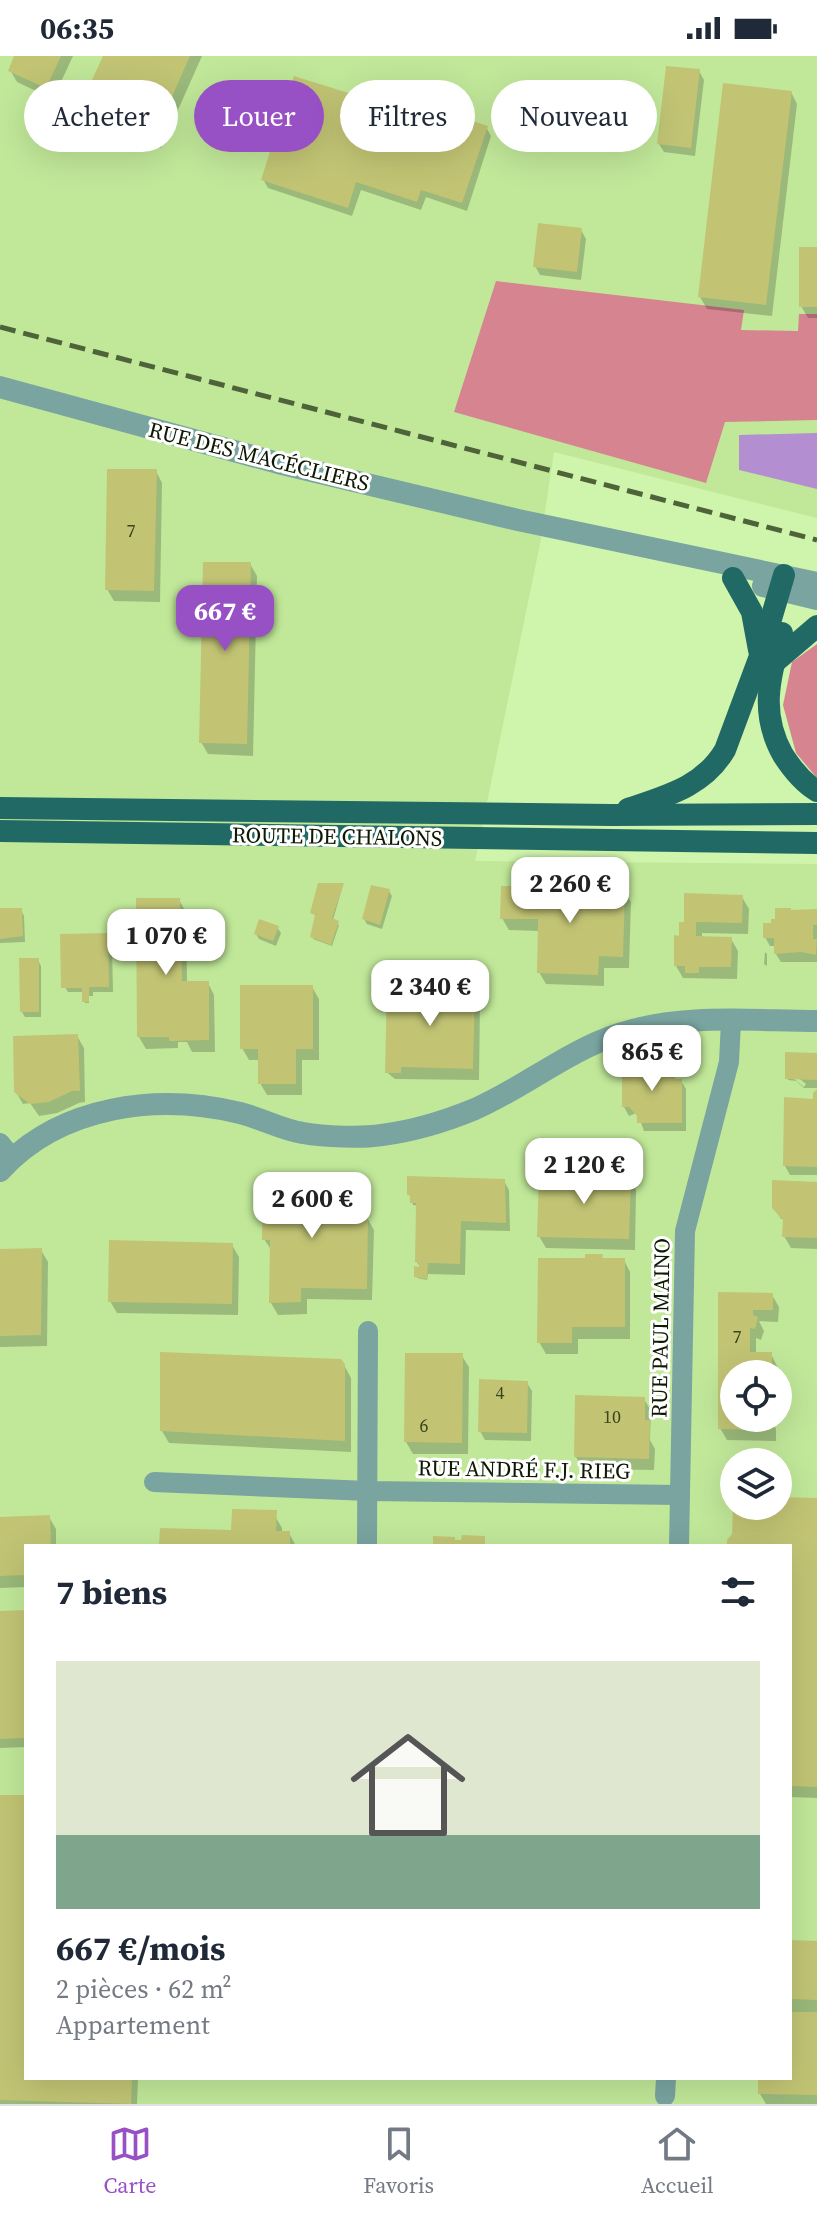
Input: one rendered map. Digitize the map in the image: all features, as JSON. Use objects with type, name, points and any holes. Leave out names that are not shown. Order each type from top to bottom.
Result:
[{"type":"main road","points":[[733,578],[752,612],[767,659],[767,715],[776,742],[799,777],[817,791]]},
{"type":"main road","points":[[611,815],[687,788],[718,763],[767,659],[794,584]]},
{"type":"main road","points":[[767,659],[817,626]]},
{"type":"main road","name":"ROUTE DE CHALONS","points":[[0,808],[611,815],[817,814]]},
{"type":"main road","name":"ROUTE DE CHALONS","points":[[0,831],[817,843]]},
{"type":"main road","points":[[743,841],[817,854]]},
{"type":"street","name":"RUE DES MACÉCLIERS","points":[[0,387],[278,463],[794,584],[817,599]]},
{"type":"street","name":"RUE DES MACÉCLIERS","points":[[518,520],[733,578],[794,584]]},
{"type":"street","points":[[4,1157],[62,1125],[117,1107],[197,1104],[244,1113],[302,1133],[380,1136],[433,1124],[476,1108],[574,1052],[620,1034],[674,1021],[817,1021]]},
{"type":"street","name":"RUE PAUL MAINO","points":[[679,1544],[685,1231],[729,1062],[731,1021]]},
{"type":"street","points":[[367,1544],[368,1331]]},
{"type":"street","name":"RUE ANDRÉ F.J. RIEG","points":[[154,1482],[368,1491],[680,1495]]},
{"type":"shaded area","points":[[0,56],[817,56],[817,518],[554,452],[540,544],[475,861],[817,864],[817,2104],[0,2104]]},
{"type":"shaded area","points":[[496,281],[744,310],[741,330],[798,331],[799,314],[817,314],[817,420],[725,422],[706,483],[454,412]]},
{"type":"shaded area","points":[[817,433],[817,489],[739,470],[739,435]]},
{"type":"shaded area","points":[[817,644],[817,778],[796,753],[783,705],[792,662]]},
{"type":"building","points":[[14,56],[61,56],[50,80],[28,80],[8,71]]},
{"type":"building","points":[[103,56],[190,56],[178,83],[178,80],[92,80]]},
{"type":"building","points":[[666,66],[700,69],[691,148],[657,144]]},
{"type":"building","points":[[723,83],[792,91],[766,305],[698,297]]},
{"type":"building","points":[[324,85],[340,90],[340,152],[475,152],[475,122],[488,126],[462,203],[421,190],[417,202],[356,182],[348,208],[261,180],[270,152],[324,152]]},
{"type":"building","points":[[538,223],[582,228],[577,272],[533,267]]},
{"type":"building","points":[[799,247],[817,247],[817,307],[799,307]]},
{"type":"building","points":[[107,469],[157,469],[154,591],[105,590]]},
{"type":"building","points":[[203,562],[251,562],[247,744],[199,743]]},
{"type":"building","points":[[318,883],[344,883],[332,918],[339,921],[331,945],[310,937],[315,915],[310,913]]},
{"type":"building","points":[[371,885],[390,889],[380,925],[362,919]]},
{"type":"building","points":[[501,886],[625,888],[623,957],[599,956],[598,975],[537,973],[538,919],[500,919]]},
{"type":"building","points":[[684,893],[743,895],[742,923],[696,922],[696,936],[732,937],[731,967],[699,967],[699,973],[685,973],[685,966],[674,966],[674,935],[679,936],[679,922],[684,922]]},
{"type":"building","points":[[136,898],[180,898],[182,981],[209,981],[209,1040],[169,1041],[169,1037],[137,1037]]},
{"type":"building","points":[[0,908],[22,908],[23,936],[0,939]]},
{"type":"building","points":[[775,908],[817,909],[817,925],[813,925],[813,939],[817,939],[816,955],[801,952],[774,954],[774,938],[763,938],[763,923],[771,923],[771,919],[775,919]]},
{"type":"building","points":[[259,919],[279,926],[273,941],[254,934]]},
{"type":"building","points":[[108,933],[109,987],[89,987],[89,1002],[82,1002],[82,988],[61,988],[60,934]]},
{"type":"building","points":[[19,958],[39,958],[39,1012],[20,1012]]},
{"type":"building","points":[[240,985],[313,985],[313,1049],[296,1049],[296,1084],[258,1084],[258,1049],[240,1049]]},
{"type":"building","points":[[387,986],[475,988],[473,1069],[401,1067],[401,1073],[385,1073]]},
{"type":"building","points":[[78,1034],[80,1091],[72,1091],[49,1102],[30,1104],[14,1092],[13,1036]]},
{"type":"building","points":[[785,1052],[817,1053],[817,1080],[785,1079]]},
{"type":"building","points":[[622,1063],[667,1063],[666,1069],[676,1079],[682,1079],[682,1123],[637,1123],[637,1116],[629,1107],[622,1107]]},
{"type":"building","points":[[817,1089],[817,1167],[783,1166],[784,1097],[813,1099]]},
{"type":"building","points":[[556,1170],[563,1170],[563,1175],[631,1176],[629,1239],[537,1237],[539,1174],[556,1175]]},
{"type":"building","points":[[407,1176],[505,1179],[506,1223],[461,1221],[460,1264],[428,1263],[427,1279],[414,1277],[414,1266],[419,1267],[419,1263],[415,1262],[416,1203],[410,1203],[410,1195],[407,1195]]},
{"type":"building","points":[[772,1180],[817,1182],[817,1238],[782,1237],[783,1220],[772,1208]]},
{"type":"building","points":[[263,1181],[340,1184],[339,1216],[368,1216],[367,1289],[301,1288],[301,1302],[269,1303],[270,1240],[262,1240]]},
{"type":"building","points":[[109,1240],[233,1243],[232,1304],[108,1302]]},
{"type":"building","points":[[42,1248],[41,1335],[0,1336],[0,1249]]},
{"type":"building","points":[[585,1254],[625,1258],[625,1327],[572,1327],[572,1343],[537,1343],[538,1258],[585,1258]]},
{"type":"building","points":[[718,1292],[773,1293],[773,1310],[753,1310],[753,1315],[758,1317],[755,1329],[750,1328],[750,1352],[772,1352],[772,1360],[720,1360],[718,1429]]},
{"type":"building","points":[[160,1352],[341,1359],[345,1364],[345,1441],[160,1431]]},
{"type":"building","points":[[405,1353],[463,1353],[462,1443],[404,1442]]},
{"type":"building","points":[[479,1379],[528,1381],[527,1433],[478,1432]]},
{"type":"building","points":[[575,1395],[645,1397],[645,1420],[650,1420],[649,1459],[574,1457]]},
{"type":"building","points":[[792,1497],[817,1498],[817,1787],[792,1786],[792,1544],[727,1544],[732,1534],[732,1520],[792,1520]]},
{"type":"building","points":[[232,1509],[277,1510],[276,1531],[290,1531],[290,1544],[159,1544],[160,1528],[231,1530]]},
{"type":"building","points":[[50,1515],[51,1544],[24,1544],[24,1575],[0,1576],[0,1517]]},
{"type":"building","points":[[462,1535],[485,1536],[485,1544],[433,1544],[433,1536],[455,1537],[455,1540],[461,1540]]},
{"type":"building","points":[[24,1610],[24,1738],[0,1739],[0,1611]]},
{"type":"building","points":[[0,1795],[24,1795],[24,2080],[132,2080],[131,2104],[0,2100]]},
{"type":"building","points":[[792,1940],[817,1941],[817,2000],[792,1999]]},
{"type":"building","points":[[792,2012],[817,2012],[817,2095],[758,2094],[758,2080],[792,2080]]},
{"type":"railway","points":[[0,327],[817,540]]}]
